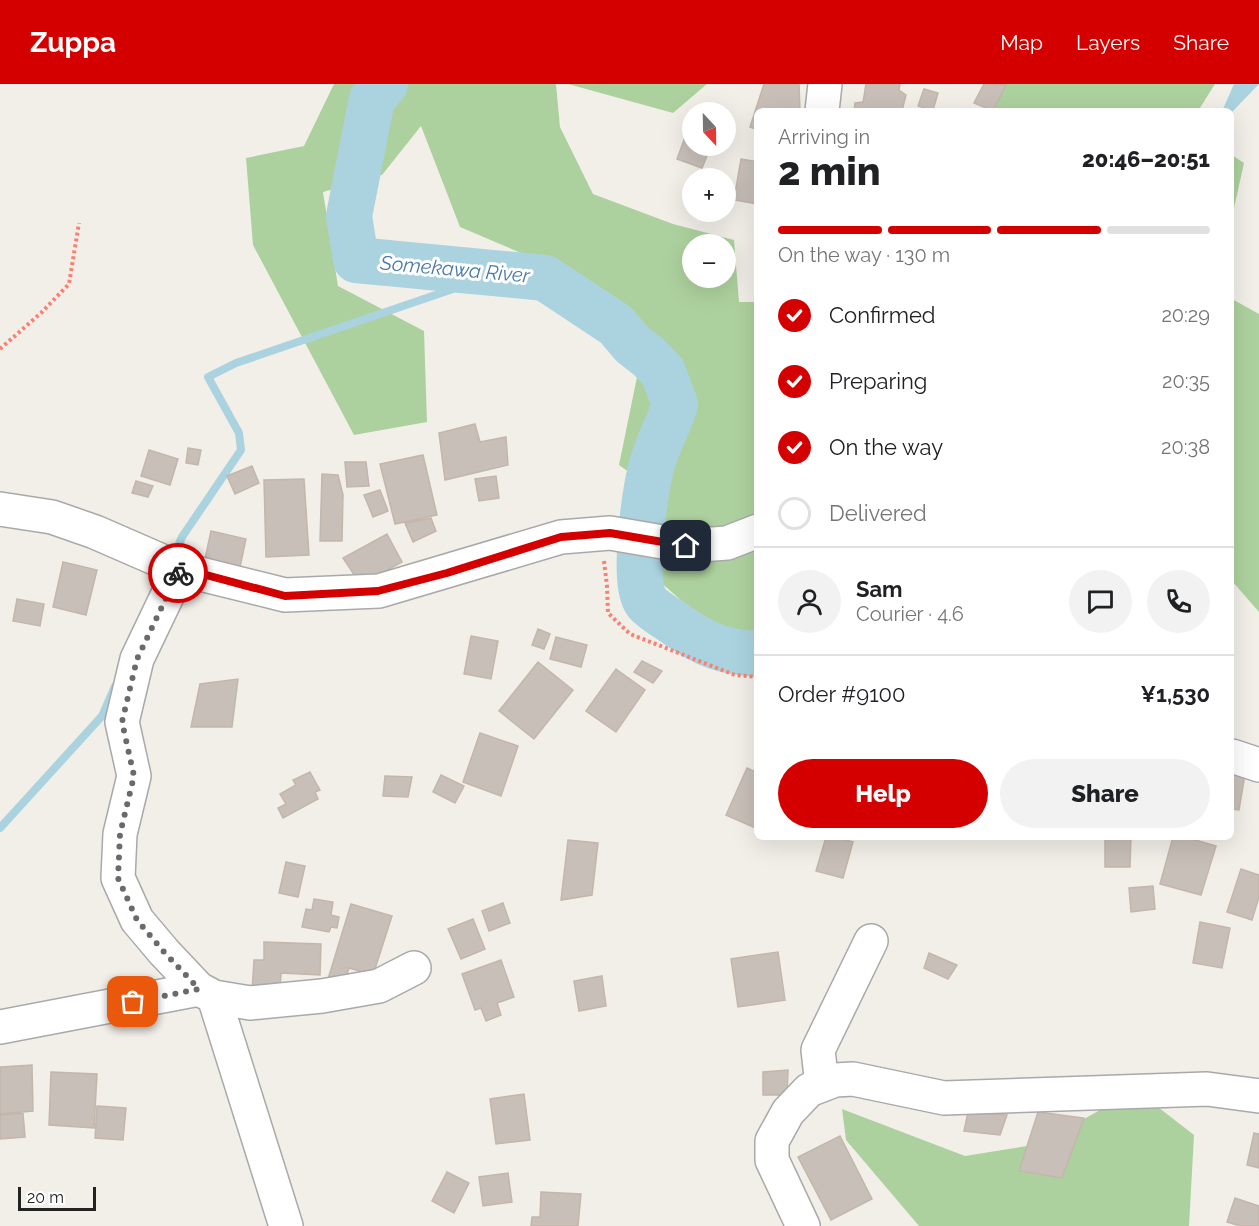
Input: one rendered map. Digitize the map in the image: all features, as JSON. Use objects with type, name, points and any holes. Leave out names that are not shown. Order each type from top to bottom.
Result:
[{"type":"street","points":[[822,108],[825,84]]},
{"type":"street","points":[[0,509],[52,517],[95,532],[180,568],[285,596],[378,591],[447,573],[561,537],[605,534],[686,546],[727,543],[754,533]]},
{"type":"street","points":[[180,568],[137,659],[122,722],[134,776],[120,834],[118,878],[137,920],[164,952],[207,993],[286,1226]]},
{"type":"street","points":[[1234,757],[1259,765]]},
{"type":"street","points":[[822,1085],[818,1050],[871,941]]},
{"type":"street","points":[[0,1027],[207,993],[250,1003],[322,996],[379,986],[414,968]]},
{"type":"street","points":[[803,1226],[772,1160],[772,1142],[788,1112],[810,1090],[835,1080],[853,1079],[944,1098],[1207,1089],[1259,1096]]},
{"type":"path","points":[[0,349],[41,313],[69,284],[79,223]]},
{"type":"path","points":[[605,534],[608,612],[630,634],[735,675],[754,677]]},
{"type":"green space","points":[[334,84],[556,84],[560,127],[593,194],[673,224],[711,234],[682,234],[682,288],[736,288],[736,265],[739,302],[754,302],[754,634],[730,632],[692,610],[657,579],[648,486],[619,465],[638,372],[582,279],[460,227],[421,126],[382,175],[323,192],[338,286],[424,331],[427,422],[354,435],[253,245],[246,158],[304,146]]},
{"type":"green space","points":[[568,84],[707,84],[686,102],[682,102],[682,105],[673,113]]},
{"type":"green space","points":[[998,84],[1215,84],[1200,108],[989,108]]},
{"type":"green space","points":[[1234,156],[1244,163],[1234,208]]},
{"type":"green space","points":[[1234,300],[1259,314],[1259,612],[1234,583]]},
{"type":"green space","points":[[1136,1090],[1194,1135],[1189,1226],[919,1226],[846,1140],[842,1109],[965,1156],[1039,1144]]},
{"type":"water","points":[[1234,84],[1259,84],[1234,110],[1234,108],[1223,108]]},
{"type":"building","points":[[764,84],[799,84],[800,108],[756,108]]},
{"type":"building","points":[[866,84],[900,84],[899,90],[906,95],[903,108],[854,108],[855,103],[863,102]]},
{"type":"building","points":[[984,84],[1006,85],[994,108],[986,108],[974,103]]},
{"type":"building","points":[[924,89],[938,93],[934,108],[918,106]]},
{"type":"building","points":[[754,115],[754,128],[750,127]]},
{"type":"building","points":[[682,145],[682,156],[707,156],[702,168],[677,159]]},
{"type":"building","points":[[741,159],[754,161],[754,203],[736,200]]},
{"type":"building","points":[[475,424],[480,442],[506,437],[508,465],[445,480],[439,433]]},
{"type":"building","points":[[188,448],[201,450],[198,465],[186,463]]},
{"type":"building","points":[[149,450],[178,459],[170,485],[141,476]]},
{"type":"building","points":[[423,455],[437,515],[395,524],[380,464]]},
{"type":"building","points":[[345,462],[366,462],[369,486],[347,487]]},
{"type":"building","points":[[252,466],[259,483],[235,494],[227,476]]},
{"type":"building","points":[[322,474],[338,475],[343,495],[342,541],[320,541]]},
{"type":"building","points":[[496,476],[499,498],[479,501],[475,479]]},
{"type":"building","points":[[304,479],[309,555],[266,557],[264,480]]},
{"type":"building","points":[[136,481],[153,486],[148,497],[132,493]]},
{"type":"building","points":[[380,490],[388,511],[373,517],[364,495]]},
{"type":"building","points":[[431,518],[436,531],[413,542],[405,523]]},
{"type":"building","points":[[211,531],[246,539],[240,567],[205,559]]},
{"type":"building","points":[[387,534],[402,562],[361,585],[343,558]]},
{"type":"building","points":[[63,562],[97,570],[86,615],[53,607]]},
{"type":"building","points":[[17,599],[44,604],[40,626],[13,621]]},
{"type":"building","points":[[538,629],[550,634],[544,649],[532,645]]},
{"type":"building","points":[[471,636],[498,641],[491,679],[464,674]]},
{"type":"building","points":[[556,637],[587,645],[581,667],[550,659]]},
{"type":"building","points":[[642,661],[662,671],[653,683],[634,672]]},
{"type":"building","points":[[538,662],[573,690],[534,739],[499,711]]},
{"type":"building","points":[[616,669],[645,690],[616,732],[586,711]]},
{"type":"building","points":[[238,679],[232,727],[191,727],[200,684]]},
{"type":"building","points":[[480,733],[518,746],[501,796],[463,782]]},
{"type":"building","points":[[747,768],[754,771],[754,827],[726,815]]},
{"type":"building","points":[[310,772],[320,790],[315,792],[318,799],[283,818],[278,808],[286,804],[280,794],[296,785],[293,780]]},
{"type":"building","points":[[1234,772],[1245,774],[1239,810],[1234,809]]},
{"type":"building","points":[[441,775],[464,786],[455,803],[433,792]]},
{"type":"building","points":[[385,776],[412,777],[408,797],[383,796]]},
{"type":"building","points":[[568,840],[598,843],[592,895],[561,900]]},
{"type":"building","points":[[825,840],[853,842],[843,878],[816,871]]},
{"type":"building","points":[[1105,840],[1131,840],[1130,867],[1105,867]]},
{"type":"building","points":[[1172,840],[1195,840],[1216,846],[1201,895],[1160,884]]},
{"type":"building","points":[[286,862],[305,866],[298,897],[279,893]]},
{"type":"building","points":[[1241,869],[1259,875],[1259,897],[1252,920],[1227,912]]},
{"type":"building","points":[[1153,886],[1155,909],[1131,912],[1129,888]]},
{"type":"building","points":[[314,899],[333,902],[331,915],[339,917],[337,928],[331,927],[329,932],[302,927],[306,909],[312,910]]},
{"type":"building","points":[[503,903],[510,923],[489,931],[482,911]]},
{"type":"building","points":[[351,904],[392,916],[373,975],[349,968],[344,984],[328,979]]},
{"type":"building","points":[[473,919],[485,949],[461,959],[448,929]]},
{"type":"building","points":[[1200,922],[1230,928],[1222,968],[1193,963]]},
{"type":"building","points":[[264,942],[321,944],[320,975],[281,973],[280,992],[252,991],[254,960],[264,960]]},
{"type":"building","points":[[778,952],[785,1000],[738,1007],[731,959]]},
{"type":"building","points":[[929,953],[957,965],[948,979],[924,968]]},
{"type":"building","points":[[501,960],[514,997],[497,1003],[501,1015],[486,1021],[481,1008],[475,1010],[462,974]]},
{"type":"building","points":[[602,976],[606,1006],[579,1011],[574,981]]},
{"type":"building","points":[[32,1065],[33,1111],[0,1114],[0,1067]]},
{"type":"building","points":[[788,1070],[787,1095],[763,1095],[763,1072]]},
{"type":"building","points":[[51,1072],[97,1074],[94,1128],[49,1125]]},
{"type":"building","points":[[524,1094],[530,1140],[496,1144],[490,1099]]},
{"type":"building","points":[[97,1106],[126,1108],[123,1140],[95,1138]]},
{"type":"building","points":[[968,1112],[1007,1115],[1000,1135],[964,1131]]},
{"type":"building","points":[[1038,1112],[1084,1118],[1062,1178],[1019,1171]]},
{"type":"building","points":[[23,1113],[25,1137],[0,1139],[0,1115]]},
{"type":"building","points":[[1254,1133],[1259,1134],[1259,1168],[1247,1165]]},
{"type":"building","points":[[840,1136],[872,1199],[831,1220],[798,1157]]},
{"type":"building","points":[[447,1172],[469,1183],[454,1213],[432,1201]]},
{"type":"building","points":[[508,1173],[512,1202],[483,1206],[479,1177]]},
{"type":"building","points":[[541,1192],[581,1194],[578,1226],[531,1226],[532,1217],[540,1217]]},
{"type":"building","points":[[1235,1198],[1259,1206],[1259,1226],[1240,1226],[1227,1222]]},
{"type":"waterway","name":"Somekawa River","points":[[385,84],[372,99],[349,216],[356,260],[545,278],[616,325],[632,344],[650,358],[663,372],[675,404],[656,452],[648,480],[641,538],[642,593],[647,603],[654,609],[697,638],[724,649],[754,653]]},
{"type":"waterway","points":[[173,557],[182,537],[241,450],[239,433],[208,377],[236,363],[453,289],[453,270]]},
{"type":"waterway","points":[[0,828],[102,716],[115,686]]},
{"type":"way so far","points":[[133,1002],[199,989],[137,920],[118,878],[120,834],[134,776],[122,722],[137,659],[178,573]]},
{"type":"route","points":[[178,573],[180,568],[285,596],[378,591],[447,573],[561,537],[610,533],[686,546]]}]
